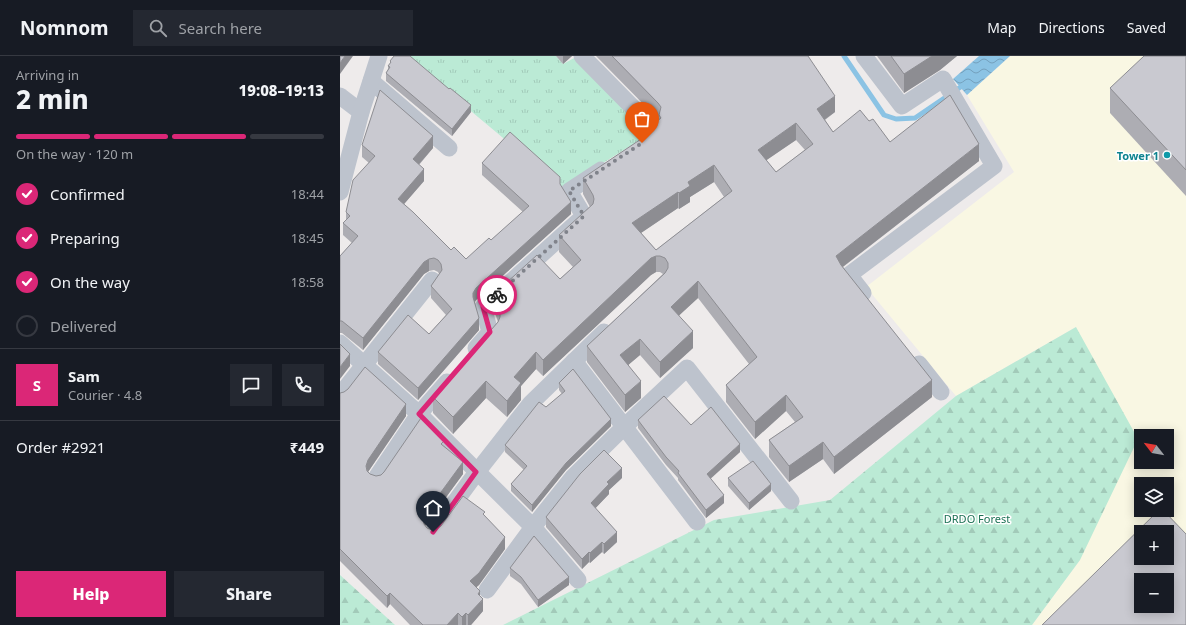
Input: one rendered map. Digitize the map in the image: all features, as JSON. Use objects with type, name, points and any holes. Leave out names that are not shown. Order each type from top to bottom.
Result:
[{"type":"street","points":[[340,192],[361,112],[379,56]]},
{"type":"street","points":[[582,56],[651,126]]},
{"type":"street","points":[[864,56],[902,106],[943,79],[994,166],[849,275],[873,306]]},
{"type":"street","points":[[371,81],[449,148]]},
{"type":"street","points":[[340,96],[361,112]]},
{"type":"street","points":[[376,478],[419,414],[490,332],[483,307],[584,216],[569,191],[615,161]]},
{"type":"street","points":[[340,395],[432,280]]},
{"type":"street","points":[[433,532],[476,472],[532,404],[613,324]]},
{"type":"street","points":[[340,343],[419,414],[533,528],[578,580]]},
{"type":"street","points":[[907,349],[941,392]]},
{"type":"street","points":[[574,361],[697,522]]},
{"type":"street","points":[[487,590],[573,477],[687,368],[791,501]]},
{"type":"shaded area","points":[[1010,56],[1186,56],[1186,625],[1032,625],[1080,560],[1076,327],[956,396],[866,287],[1014,172],[967,95]]},
{"type":"green space","points":[[405,56],[556,56],[563,64],[576,57],[651,133],[563,188]]},
{"type":"green space","name":"DRDO Forest","points":[[1076,327],[1134,432],[1134,447],[1080,560],[1032,625],[503,625],[714,520],[830,500],[956,396]]},
{"type":"green space","points":[[340,575],[395,625],[340,625]]},
{"type":"water","points":[[979,56],[1010,56],[967,95],[953,79]]},
{"type":"building","points":[[340,56],[345,56],[340,63]]},
{"type":"building","points":[[394,56],[410,56],[449,89],[450,88],[471,105],[452,129],[386,73],[390,67],[388,66],[391,62],[390,61]]},
{"type":"building","points":[[612,56],[808,56],[835,96],[817,109],[833,132],[860,110],[869,121],[873,119],[890,142],[950,95],[979,144],[836,256],[841,265],[932,380],[834,457],[823,442],[789,466],[769,440],[803,417],[786,395],[755,422],[726,385],[757,357],[698,281],[671,307],[693,331],[660,362],[640,339],[620,355],[641,381],[625,395],[587,346],[665,273],[668,268],[668,263],[665,258],[660,256],[651,258],[543,360],[536,352],[514,377],[521,383],[507,401],[486,381],[453,417],[433,397],[498,322],[500,313],[494,294],[537,255],[560,279],[581,260],[559,235],[593,204],[593,195],[583,178],[651,131],[652,125],[661,118],[659,115],[661,107]],"holes":[[[796,123],[813,144],[776,172],[758,150]],[[714,165],[732,191],[656,250],[632,223],[678,192],[679,193],[690,186],[688,182]]]},
{"type":"building","points":[[891,56],[932,56],[904,74]]},
{"type":"building","name":"Tower 1","points":[[1144,56],[1186,56],[1186,170],[1110,88]]},
{"type":"building","points":[[380,90],[433,136],[413,159],[424,169],[398,199],[451,250],[454,247],[466,259],[489,238],[491,240],[529,206],[482,163],[510,132],[560,177],[560,184],[571,202],[476,288],[473,293],[473,297],[479,318],[418,388],[378,352],[408,315],[429,334],[452,309],[431,286],[442,270],[441,264],[438,260],[434,258],[424,262],[363,338],[340,321],[340,256],[358,236],[343,223],[350,216],[346,212],[353,180],[375,156],[362,145]]},
{"type":"building","points":[[340,344],[350,354],[340,367]]},
{"type":"building","points":[[365,367],[406,404],[368,460],[366,466],[367,471],[376,476],[381,475],[421,418],[444,441],[441,444],[463,462],[425,514],[423,519],[424,524],[427,528],[432,530],[437,529],[441,526],[463,496],[485,512],[483,514],[505,537],[479,573],[470,581],[480,591],[478,594],[483,599],[468,615],[466,613],[462,617],[458,613],[447,625],[423,625],[390,593],[387,596],[340,549],[340,393],[348,389]]},
{"type":"building","points":[[573,369],[611,419],[566,463],[532,505],[511,484],[527,466],[505,445],[539,402],[546,407],[565,391],[559,383]]},
{"type":"building","points":[[664,396],[691,425],[711,407],[740,444],[707,474],[724,495],[706,510],[678,473],[679,471],[666,457],[638,420]]},
{"type":"building","points":[[604,450],[622,468],[607,482],[609,484],[591,503],[617,532],[604,544],[602,542],[582,559],[546,517],[580,474]]},
{"type":"building","points":[[753,461],[771,484],[749,503],[728,478]]},
{"type":"building","points":[[1152,517],[1170,517],[1186,534],[1186,625],[1042,625],[1134,535],[1134,565],[1174,565],[1174,525],[1144,525]]},
{"type":"building","points":[[534,536],[569,577],[538,600],[521,577],[510,568]]},
{"type":"waterway","points":[[844,56],[884,115],[896,119],[915,118],[965,84]]},
{"type":"way so far","points":[[497,295],[584,216],[569,191],[642,143]]},
{"type":"place","name":"Tower 1","points":[[1167,155]]},
{"type":"route","points":[[433,532],[476,472],[419,414],[490,332],[483,307],[497,295]]}]
